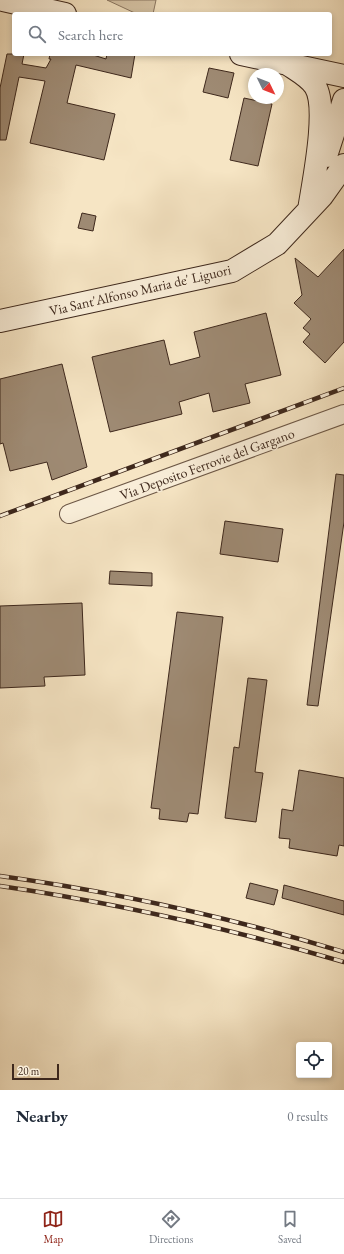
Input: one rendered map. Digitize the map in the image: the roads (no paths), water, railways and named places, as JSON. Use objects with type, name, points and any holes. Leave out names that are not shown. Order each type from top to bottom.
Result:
[{"type":"main road","points":[[3,0],[56,12]]},
{"type":"main road","points":[[65,0],[74,12]]},
{"type":"main road","points":[[250,56],[344,76]]},
{"type":"main road","points":[[289,65],[309,78],[316,87],[320,105],[316,203]]},
{"type":"main road","points":[[316,203],[344,100]]},
{"type":"main road","name":"Via Sant'Alfonso Maria de' Liguori","points":[[0,321],[232,271],[277,244],[316,203],[344,146]]},
{"type":"main road","points":[[316,203],[344,165]]},
{"type":"street","name":"Via Deposito Ferrovie del Gargano","points":[[69,514],[344,414]]},
{"type":"railway","points":[[0,516],[344,388]]},
{"type":"railway","points":[[0,876],[43,882],[174,907],[259,928],[344,952]]},
{"type":"railway","points":[[0,886],[87,900],[173,918],[344,962]]}]
